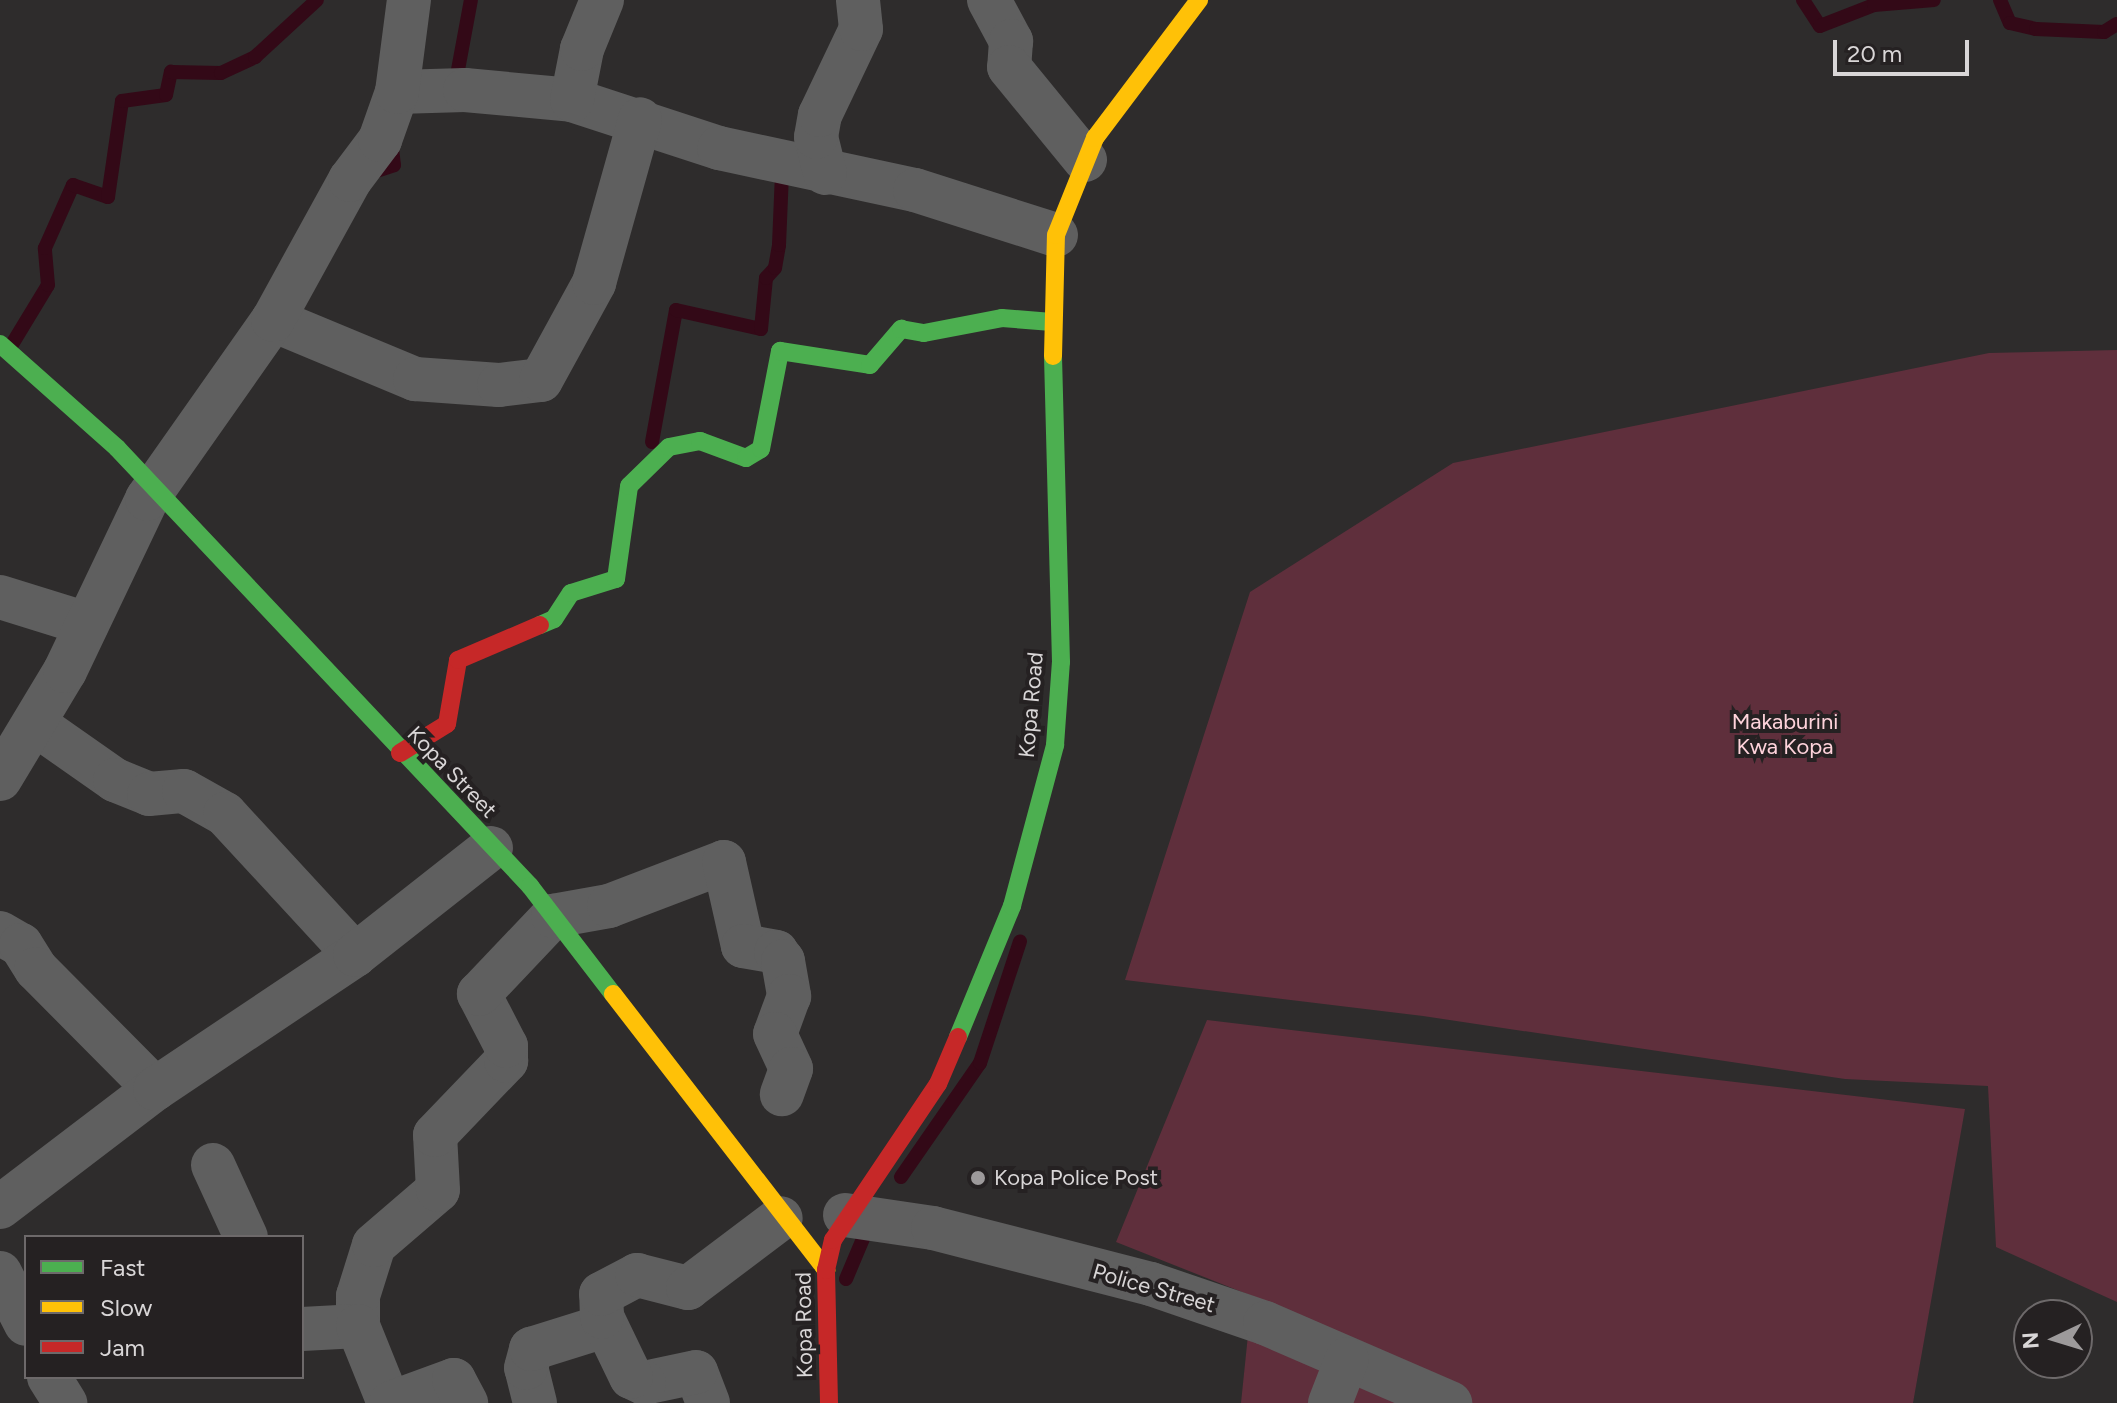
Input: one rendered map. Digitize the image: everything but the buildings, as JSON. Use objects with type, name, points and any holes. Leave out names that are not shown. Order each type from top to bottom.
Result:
[{"type":"street","points":[[0,779],[35,724],[154,488],[273,320],[350,180],[380,140],[397,92],[409,0]]},
{"type":"street","points":[[572,100],[582,49],[602,0]]},
{"type":"street","points":[[825,173],[816,137],[820,115],[861,29],[858,0]]},
{"type":"street","points":[[989,0],[1011,41],[1009,67],[1085,160]]},
{"type":"street","name":"Kopa Road","points":[[829,1403],[826,1270],[845,1215],[938,1084],[1012,906],[1038,821],[1055,745],[1061,662],[1052,322],[1056,235],[1085,160],[1134,83],[1199,0]]},
{"type":"street","points":[[397,92],[465,90],[572,100],[640,119],[719,148],[915,190],[1056,235]]},
{"type":"street","points":[[273,320],[415,379],[499,385],[541,380],[594,283],[640,119]]},
{"type":"street","points":[[400,753],[447,724],[458,660],[554,619],[571,593],[616,579],[629,486],[669,447],[700,441],[746,458],[761,449],[780,351],[870,365],[901,329],[924,333],[1002,318],[1052,322]]},
{"type":"street","name":"Kopa Street","points":[[0,344],[154,488],[553,916],[781,1218],[826,1270]]},
{"type":"street","points":[[0,597],[87,624]]},
{"type":"street","points":[[35,724],[115,780],[149,794],[184,791],[225,814],[355,955]]},
{"type":"street","points":[[0,1207],[155,1089],[355,955],[491,848]]},
{"type":"street","points":[[466,1403],[454,1380],[390,1403],[358,1326],[358,1296],[374,1245],[435,1195],[442,1176],[435,1135],[506,1061],[506,1046],[479,994],[553,916],[609,906],[724,862],[743,946],[776,952],[783,961],[789,996],[775,1034],[791,1069],[782,1094]]},
{"type":"street","points":[[0,933],[21,945],[36,969],[155,1089]]},
{"type":"street","points":[[213,1165],[245,1235]]},
{"type":"street","name":"Police Street","points":[[845,1215],[933,1228],[1151,1284],[1347,1359],[1450,1403]]},
{"type":"street","points":[[708,1403],[696,1372],[644,1383],[631,1377],[605,1326],[601,1294],[611,1283],[637,1275],[688,1288],[781,1218]]},
{"type":"street","points":[[0,1273],[24,1320]]},
{"type":"street","points":[[304,1329],[358,1326]]},
{"type":"street","points":[[535,1403],[526,1368],[531,1349],[605,1326]]},
{"type":"street","points":[[1330,1403],[1347,1359]]},
{"type":"street","points":[[50,1379],[65,1403]]},
{"type":"green space","name":"Makaburini Kwa Kopa","points":[[2117,350],[2117,1302],[1996,1247],[1988,1086],[1845,1079],[1423,1016],[1125,980],[1250,592],[1453,463],[1989,353]]},
{"type":"green space","points":[[1207,1020],[1965,1109],[1913,1403],[1241,1403],[1252,1296],[1116,1242]]},
{"type":"waterway","points":[[11,346],[48,285],[45,248],[73,185],[108,197],[122,101],[166,95],[171,72],[221,73],[255,57],[317,0]]},
{"type":"waterway","points":[[455,86],[471,0]]},
{"type":"waterway","points":[[1803,0],[1820,26],[1874,5],[1934,0]]},
{"type":"waterway","points":[[2000,0],[2010,23],[2036,29],[2104,32],[2117,24]]},
{"type":"waterway","points":[[370,173],[394,165],[391,139]]},
{"type":"waterway","points":[[652,442],[676,310],[761,329],[766,278],[775,268],[779,245],[782,174],[775,171]]},
{"type":"waterway","points":[[901,1177],[980,1063],[1020,941]]},
{"type":"waterway","points":[[846,1279],[865,1234]]},
{"type":"traffic: fast","points":[[540,625],[554,619],[571,593],[616,579],[629,486],[669,447],[700,441],[746,458],[761,449],[780,351],[870,365],[901,329],[924,333],[1002,318],[1052,322]]},
{"type":"traffic: fast","points":[[0,344],[117,448],[530,886],[613,994]]},
{"type":"traffic: fast","points":[[958,1037],[1012,906],[1055,745],[1061,662],[1053,356]]},
{"type":"traffic: slow","points":[[1053,356],[1056,235],[1095,138],[1199,0]]},
{"type":"traffic: slow","points":[[613,994],[826,1270]]},
{"type":"traffic: jam","points":[[400,753],[447,724],[458,660],[540,625]]},
{"type":"traffic: jam","points":[[829,1403],[826,1270],[833,1240],[938,1084],[958,1037]]},
{"type":"place","name":"Kopa Police Post","points":[[978,1178]]}]
